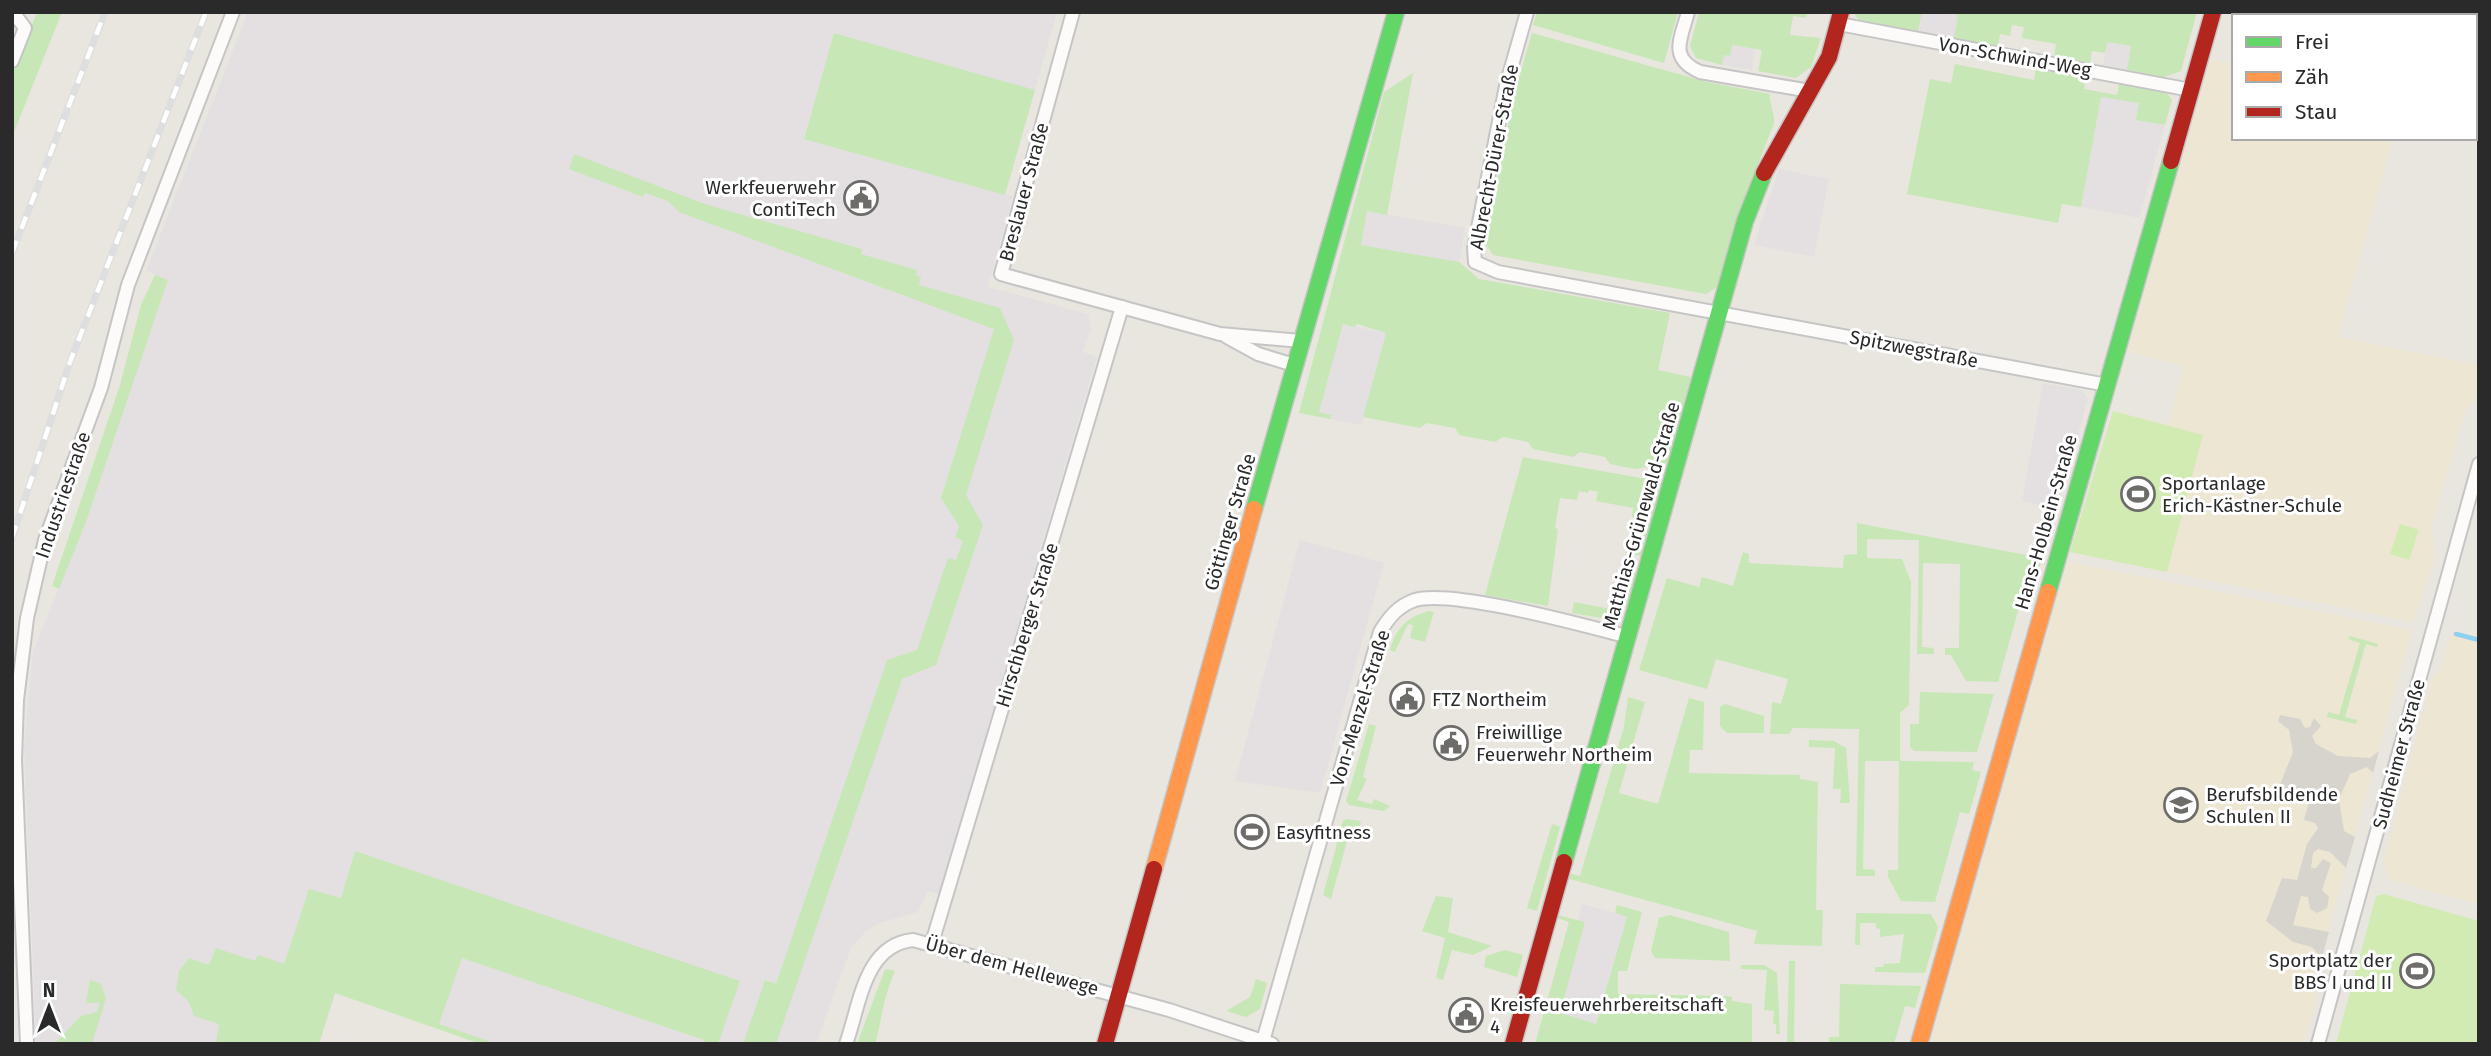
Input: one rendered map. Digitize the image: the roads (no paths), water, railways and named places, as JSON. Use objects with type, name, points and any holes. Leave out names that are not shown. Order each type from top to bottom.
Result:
[{"type":"street","points":[[12,61],[26,28],[13,12]]},
{"type":"street","name":"Industriestraße","points":[[27,1044],[15,760],[17,700],[27,618],[45,540],[101,388],[128,285],[233,12]]},
{"type":"street","name":"Breslauer Straße","points":[[1073,12],[1001,274],[1220,334],[1301,341]]},
{"type":"street","name":"Göttinger Straße","points":[[1105,1044],[1294,365],[1396,12]]},
{"type":"street","name":"Albrecht-Dürer-Straße","points":[[1527,12],[1506,86],[1474,248],[1475,262],[1491,271],[1720,313]]},
{"type":"street","points":[[1688,12],[1679,50],[1680,59],[1686,65],[1700,72],[1810,92]]},
{"type":"street","name":"Hans-Holbein-Straße","points":[[1919,1044],[2213,12]]},
{"type":"street","name":"Matthias-Grünewald-Straße","points":[[1513,1044],[1758,185],[1789,124],[1829,57],[1840,18]]},
{"type":"street","name":"Von-Schwind-Weg","points":[[1840,18],[2191,90]]},
{"type":"street","name":"Hirschberger Straße","points":[[932,943],[1122,307]]},
{"type":"street","name":"Spitzwegstraße","points":[[1720,313],[2107,385]]},
{"type":"street","name":"Breslauer Straße","points":[[1220,334],[1258,354],[1294,365]]},
{"type":"street","name":"Sudheimer Straße","points":[[2318,1044],[2479,464]]},
{"type":"street","name":"Von-Menzel-Straße","points":[[1268,1042],[1380,632],[1388,618],[1401,606],[1418,599],[1441,598],[1566,621],[1629,637]]},
{"type":"street","name":"Über dem Hellewege","points":[[846,1044],[870,969],[877,957],[900,941],[932,943],[1118,995],[1268,1042]]},
{"type":"waterway","points":[[2456,634],[2479,640]]},
{"type":"railway","points":[[12,253],[105,12]]},
{"type":"railway","points":[[12,538],[70,362],[206,12]]},
{"type":"place","name":"Werkfeuerwehr ContiTech","points":[[861,198]]},
{"type":"place","name":"Sportanlage Erich-Kästner-Schule","points":[[2138,494]]},
{"type":"place","name":"FTZ Northeim","points":[[1407,699]]},
{"type":"place","name":"Freiwillige Feuerwehr Northeim","points":[[1451,743]]},
{"type":"place","name":"Berufsbildende Schulen II","points":[[2181,805]]},
{"type":"place","name":"Easyfitness","points":[[1252,832]]},
{"type":"place","name":"Sportplatz der BBS I und II","points":[[2417,971]]},
{"type":"place","name":"Kreisfeuerwehrbereitschaft 4","points":[[1466,1015]]}]
